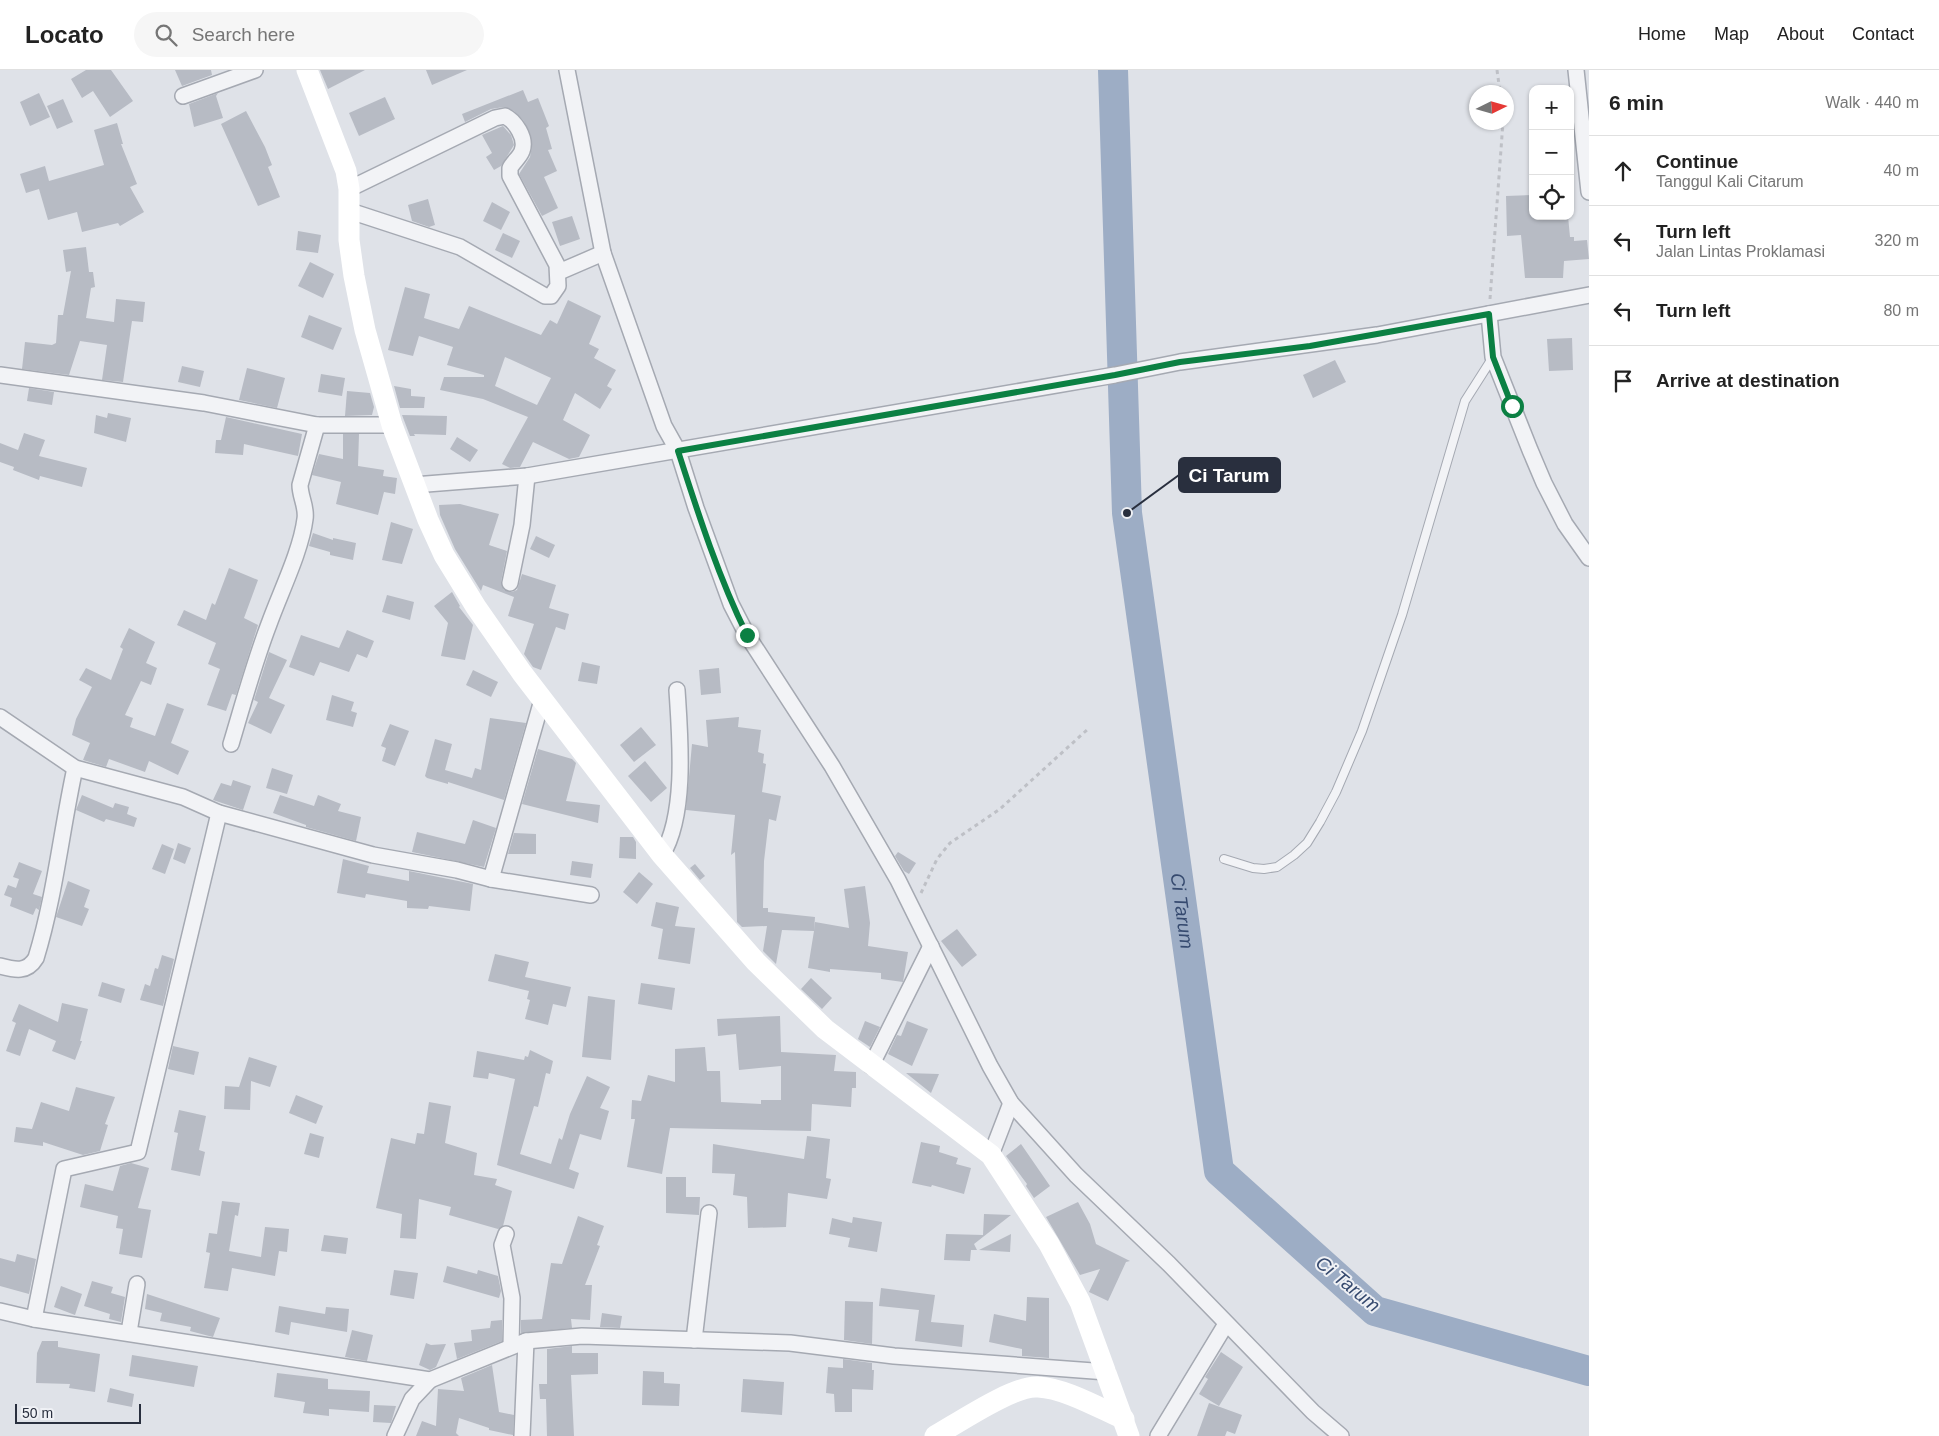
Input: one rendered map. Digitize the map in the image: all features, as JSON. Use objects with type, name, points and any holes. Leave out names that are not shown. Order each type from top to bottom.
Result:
[{"type":"street","points":[[183,96],[255,70]]},
{"type":"street","points":[[306,70],[341,155],[349,189],[349,240],[354,276],[365,330],[392,425],[444,555],[476,607],[542,700],[662,855],[756,962],[797,1004],[871,1066],[991,1154],[1058,1258],[1085,1313],[1130,1431]]},
{"type":"street","points":[[566,70],[603,253],[664,426],[678,451],[696,508],[732,604],[747,635],[832,766],[914,909],[990,1066],[1011,1103],[1076,1175],[1169,1264],[1312,1412],[1341,1436]]},
{"type":"street","points":[[1576,70],[1584,98],[1589,192]]},
{"type":"street","points":[[349,189],[495,118],[505,116],[518,128],[522,143],[522,151],[510,168],[510,176],[559,272],[556,291],[547,297],[460,247],[350,211]]},
{"type":"street","points":[[559,272],[603,253]]},
{"type":"street","points":[[414,484],[526,476],[1115,375],[1180,362],[1310,346],[1589,295]]},
{"type":"street","points":[[1489,314],[1493,357],[1544,483],[1566,524],[1589,558]]},
{"type":"street","points":[[0,375],[204,403],[317,425],[392,425]]},
{"type":"street","points":[[231,744],[258,652],[300,538],[305,518],[300,486],[317,425]]},
{"type":"street","points":[[510,583],[522,526],[526,476]]},
{"type":"street","points":[[662,855],[669,843],[675,823],[681,757],[677,690]]},
{"type":"street","points":[[491,880],[542,700]]},
{"type":"street","points":[[0,717],[75,768],[182,796],[220,813],[373,855],[457,870],[491,880],[590,895]]},
{"type":"street","points":[[0,966],[25,969],[32,965],[36,958],[55,881],[63,827],[75,768]]},
{"type":"street","points":[[34,1319],[64,1169],[138,1152],[220,813]]},
{"type":"street","points":[[871,1066],[931,946]]},
{"type":"street","points":[[991,1154],[1011,1103]]},
{"type":"street","points":[[694,1340],[709,1213]]},
{"type":"street","points":[[506,1234],[502,1245],[512,1298],[511,1346]]},
{"type":"street","points":[[129,1332],[137,1284]]},
{"type":"street","points":[[0,1311],[34,1319],[129,1332],[430,1380]]},
{"type":"street","points":[[1158,1436],[1226,1324]]},
{"type":"street","points":[[394,1436],[412,1399],[430,1380],[526,1341],[582,1336],[790,1343],[894,1356],[1107,1372]]},
{"type":"street","points":[[522,1436],[526,1341]]},
{"type":"street","points":[[935,1436],[1014,1392],[1036,1386],[1052,1388],[1130,1431]]},
{"type":"lane","points":[[1224,859],[1253,868],[1264,869],[1277,866],[1294,855],[1307,843],[1320,822],[1336,792],[1362,731],[1399,624],[1465,401],[1493,357]]},
{"type":"path","points":[[1497,70],[1499,85]]},
{"type":"path","points":[[1489,314],[1502,130]]},
{"type":"path","points":[[914,909],[937,859],[950,843],[1000,809],[1088,729]]},
{"type":"building","points":[[86,70],[111,70],[133,101],[110,117],[93,91],[82,98],[71,79]]},
{"type":"building","points":[[175,70],[211,70],[212,75],[182,86]]},
{"type":"building","points":[[320,70],[365,70],[328,89]]},
{"type":"building","points":[[426,70],[467,70],[432,85]]},
{"type":"building","points":[[523,90],[528,102],[538,98],[549,126],[546,128],[552,149],[548,150],[557,171],[544,177],[558,208],[542,216],[519,174],[530,157],[532,146],[530,133],[523,120],[514,111],[504,107],[491,109],[465,122],[462,114]]},
{"type":"building","points":[[39,93],[50,117],[30,126],[20,102]]},
{"type":"building","points":[[218,93],[216,96],[223,118],[194,127],[189,104]]},
{"type":"building","points":[[385,97],[395,119],[359,136],[349,113]]},
{"type":"building","points":[[63,99],[73,122],[57,129],[47,106]]},
{"type":"building","points":[[246,111],[265,147],[272,165],[268,167],[280,197],[258,206],[221,124]]},
{"type":"building","points":[[117,123],[123,144],[121,144],[137,184],[130,187],[144,212],[120,226],[118,223],[82,232],[77,212],[48,220],[39,189],[26,193],[20,174],[45,166],[49,181],[104,165],[94,130]]},
{"type":"building","points":[[503,126],[511,135],[514,145],[501,166],[494,170],[486,157],[492,153],[482,135]]},
{"type":"building","points":[[1529,195],[1529,220],[1568,220],[1570,237],[1574,237],[1574,241],[1587,240],[1589,259],[1564,261],[1563,278],[1525,278],[1521,235],[1507,236],[1506,196]]},
{"type":"building","points":[[428,199],[435,225],[429,227],[412,221],[408,205]]},
{"type":"building","points":[[492,202],[510,212],[501,230],[483,221]]},
{"type":"building","points":[[572,216],[580,239],[560,246],[552,222]]},
{"type":"building","points":[[298,231],[321,235],[318,253],[296,250]]},
{"type":"building","points":[[503,233],[520,241],[512,258],[495,250]]},
{"type":"building","points":[[86,247],[89,272],[93,272],[95,287],[91,288],[86,318],[114,322],[116,299],[145,302],[143,322],[132,321],[123,382],[102,380],[107,345],[80,341],[69,375],[22,369],[25,342],[52,345],[56,343],[58,315],[63,315],[71,271],[66,272],[63,250]]},
{"type":"building","points":[[310,262],[334,274],[323,298],[298,286]]},
{"type":"building","points":[[405,287],[430,294],[424,318],[459,329],[469,306],[541,335],[550,320],[557,324],[568,300],[601,316],[589,344],[599,349],[594,358],[616,370],[607,386],[612,389],[600,409],[575,393],[563,420],[590,435],[579,457],[569,459],[533,442],[520,467],[510,468],[502,464],[528,417],[483,399],[440,390],[444,377],[484,377],[484,375],[447,365],[453,347],[419,336],[413,356],[388,350]],"holes":[[[505,357],[551,378],[537,405],[495,386]]]},
{"type":"building","points":[[309,315],[342,328],[333,350],[301,337]]},
{"type":"building","points":[[1572,338],[1573,370],[1549,371],[1547,339]]},
{"type":"building","points":[[1335,360],[1346,382],[1313,398],[1303,375]]},
{"type":"building","points":[[182,366],[204,371],[200,387],[178,382]]},
{"type":"building","points":[[247,368],[285,378],[277,408],[239,400]]},
{"type":"building","points":[[321,374],[345,378],[342,396],[318,392]]},
{"type":"building","points":[[394,386],[411,389],[411,396],[425,397],[424,408],[400,408]]},
{"type":"building","points":[[29,388],[54,392],[52,405],[27,401]]},
{"type":"building","points":[[347,391],[370,393],[374,407],[372,415],[345,416]]},
{"type":"building","points":[[108,413],[131,418],[126,442],[94,433],[96,415],[107,418]]},
{"type":"building","points":[[402,415],[447,416],[446,435],[414,434],[415,436],[410,436]]},
{"type":"building","points":[[226,417],[302,434],[298,456],[244,444],[243,455],[215,453],[216,440],[221,440]]},
{"type":"building","points":[[24,433],[45,440],[39,456],[87,468],[82,487],[40,476],[39,480],[13,470],[14,467],[0,462],[0,443],[18,450]]},
{"type":"building","points":[[343,434],[359,434],[358,466],[384,470],[383,476],[397,478],[395,494],[384,492],[378,515],[336,504],[341,482],[312,475],[319,454],[343,459]]},
{"type":"building","points":[[457,437],[478,450],[470,462],[450,449]]},
{"type":"building","points":[[460,504],[499,514],[489,545],[507,551],[501,582],[504,590],[512,592],[517,590],[522,574],[556,585],[549,608],[569,614],[565,630],[556,627],[541,670],[533,667],[524,654],[534,624],[508,616],[514,597],[483,585],[481,591],[455,549],[440,515],[439,505]]},
{"type":"building","points":[[391,522],[413,529],[402,564],[382,560]]},
{"type":"building","points":[[313,533],[333,540],[333,538],[356,543],[353,560],[330,555],[330,552],[309,546]]},
{"type":"building","points":[[536,536],[555,545],[549,558],[530,549]]},
{"type":"building","points":[[229,568],[258,580],[244,618],[258,625],[236,695],[232,694],[226,711],[207,705],[220,669],[208,664],[216,643],[177,625],[184,610],[206,620],[212,603],[215,605]]},
{"type":"building","points":[[452,592],[459,607],[473,625],[465,660],[441,656],[448,623],[434,606]]},
{"type":"building","points":[[387,595],[414,602],[410,620],[382,612]]},
{"type":"building","points":[[129,628],[155,642],[146,663],[157,668],[151,685],[141,681],[125,715],[133,718],[130,727],[155,736],[167,703],[184,709],[171,743],[189,751],[178,775],[149,761],[145,772],[109,759],[106,767],[83,760],[90,743],[72,735],[76,719],[92,687],[79,680],[86,668],[111,680],[123,649],[120,647]]},
{"type":"building","points":[[347,630],[374,641],[367,658],[357,654],[349,672],[320,662],[314,676],[289,667],[301,635],[339,648]]},
{"type":"building","points":[[269,652],[287,660],[269,698],[285,705],[271,734],[248,723],[258,702],[254,700]]},
{"type":"building","points":[[582,662],[600,666],[597,684],[578,681]]},
{"type":"building","points":[[719,668],[721,693],[701,695],[699,670]]},
{"type":"building","points":[[473,670],[498,682],[491,697],[466,685]]},
{"type":"building","points":[[332,695],[354,702],[351,711],[357,713],[353,727],[326,720]]},
{"type":"building","points":[[739,717],[738,727],[761,730],[758,752],[764,754],[763,763],[766,764],[762,792],[781,796],[776,821],[769,819],[764,861],[763,908],[768,908],[768,912],[815,917],[814,931],[782,930],[776,964],[763,951],[767,926],[742,927],[737,922],[735,852],[731,855],[735,815],[686,810],[692,744],[708,747],[706,720]]},
{"type":"building","points":[[490,718],[526,723],[504,800],[425,776],[435,739],[452,744],[445,770],[472,778],[475,768],[481,770]]},
{"type":"building","points":[[390,724],[409,731],[395,766],[382,761],[386,748],[381,746]]},
{"type":"building","points":[[641,727],[656,745],[634,762],[620,745]]},
{"type":"building","points":[[538,749],[572,759],[576,763],[566,801],[600,805],[598,823],[522,804]]},
{"type":"building","points":[[645,761],[667,788],[651,802],[628,776]]},
{"type":"building","points":[[272,768],[293,775],[287,794],[266,788]]},
{"type":"building","points":[[233,780],[251,786],[243,810],[213,800],[221,783],[231,786]]},
{"type":"building","points":[[82,795],[113,808],[115,803],[129,807],[127,814],[137,818],[134,827],[106,819],[104,822],[76,810]]},
{"type":"building","points":[[280,795],[314,806],[318,795],[341,804],[338,811],[361,817],[356,841],[306,827],[306,825],[273,813]]},
{"type":"building","points":[[473,820],[496,828],[484,867],[412,852],[417,832],[465,844]]},
{"type":"building","points":[[514,833],[536,834],[536,854],[508,854]]},
{"type":"building","points":[[620,837],[633,837],[636,842],[636,859],[619,858]]},
{"type":"building","points":[[178,843],[191,848],[185,864],[173,859]]},
{"type":"building","points":[[162,844],[174,849],[165,874],[152,869]]},
{"type":"building","points":[[898,852],[916,863],[909,874],[904,871],[895,856]]},
{"type":"building","points":[[343,859],[369,866],[367,873],[409,881],[409,871],[473,884],[470,911],[429,906],[428,909],[407,908],[407,901],[366,894],[365,898],[337,893]]},
{"type":"building","points":[[572,861],[593,864],[591,878],[570,875]]},
{"type":"building","points":[[19,862],[42,871],[33,894],[42,897],[39,910],[36,908],[33,915],[10,906],[12,898],[4,895],[8,885],[16,888],[19,879],[13,877]]},
{"type":"building","points":[[695,864],[705,876],[700,880],[690,868]]},
{"type":"building","points":[[639,872],[653,884],[637,904],[623,892]]},
{"type":"building","points":[[68,881],[90,890],[84,907],[89,909],[82,926],[56,917]]},
{"type":"building","points":[[865,886],[870,923],[868,946],[908,952],[903,982],[881,979],[881,973],[830,969],[830,972],[808,968],[815,922],[849,928],[844,889]]},
{"type":"building","points":[[656,902],[679,907],[675,926],[695,928],[690,964],[658,959],[663,929],[651,926]]},
{"type":"building","points":[[957,929],[977,955],[962,967],[941,941]]},
{"type":"building","points":[[495,954],[529,962],[525,977],[571,987],[566,1007],[553,1004],[548,1025],[525,1019],[530,1000],[527,999],[529,991],[488,981]]},
{"type":"building","points":[[162,955],[174,959],[163,1006],[140,1000],[145,984],[150,986],[155,968],[158,969]]},
{"type":"building","points":[[811,978],[832,998],[822,1009],[801,989]]},
{"type":"building","points":[[102,982],[125,989],[121,1003],[98,996]]},
{"type":"building","points":[[641,983],[675,988],[672,1010],[638,1004]]},
{"type":"building","points":[[588,996],[615,1000],[611,1060],[582,1057]]},
{"type":"building","points":[[62,1003],[88,1009],[80,1041],[82,1041],[75,1060],[52,1051],[56,1041],[29,1029],[20,1056],[6,1051],[16,1023],[12,1021],[19,1004],[58,1022]]},
{"type":"building","points":[[780,1016],[781,1052],[836,1055],[834,1071],[856,1072],[856,1088],[852,1088],[851,1107],[812,1104],[811,1131],[670,1128],[662,1174],[627,1167],[635,1119],[631,1119],[632,1100],[641,1101],[648,1075],[675,1082],[675,1049],[705,1047],[707,1071],[720,1071],[721,1102],[761,1104],[761,1100],[781,1100],[781,1066],[739,1070],[736,1034],[718,1036],[717,1019]]},
{"type":"building","points":[[865,1021],[880,1027],[870,1047],[858,1039]]},
{"type":"building","points":[[907,1021],[928,1029],[912,1066],[888,1054],[897,1035],[901,1036]]},
{"type":"building","points":[[173,1046],[199,1052],[194,1075],[168,1069]]},
{"type":"building","points":[[530,1050],[553,1061],[550,1074],[546,1073],[538,1107],[534,1106],[520,1154],[551,1164],[559,1138],[562,1140],[570,1114],[587,1076],[610,1087],[600,1108],[609,1111],[601,1140],[580,1134],[569,1169],[579,1173],[574,1189],[497,1165],[515,1079],[489,1073],[488,1079],[473,1077],[477,1051],[524,1060],[525,1056],[528,1057]]},
{"type":"building","points":[[249,1057],[277,1066],[270,1087],[251,1081],[250,1110],[224,1109],[225,1086],[239,1087]]},
{"type":"building","points":[[906,1073],[939,1074],[931,1093]]},
{"type":"building","points":[[76,1087],[115,1097],[105,1124],[108,1125],[100,1151],[83,1155],[43,1142],[43,1146],[14,1142],[16,1127],[32,1129],[41,1102],[69,1111]]},
{"type":"building","points":[[296,1095],[323,1106],[316,1124],[289,1113]]},
{"type":"building","points":[[429,1102],[451,1106],[445,1143],[477,1153],[474,1175],[497,1179],[495,1185],[512,1191],[503,1226],[498,1229],[449,1215],[451,1207],[419,1199],[416,1239],[400,1238],[402,1214],[376,1208],[391,1138],[415,1144],[417,1133],[424,1134]]},
{"type":"building","points":[[179,1110],[206,1116],[199,1150],[205,1152],[200,1176],[171,1170],[178,1133],[174,1132]]},
{"type":"building","points":[[310,1133],[324,1137],[319,1158],[304,1154]]},
{"type":"building","points":[[807,1136],[830,1139],[826,1178],[831,1179],[827,1199],[788,1193],[786,1227],[748,1228],[747,1197],[733,1195],[735,1174],[712,1173],[713,1144],[804,1159]]},
{"type":"building","points":[[921,1142],[940,1146],[939,1152],[958,1158],[956,1164],[971,1168],[964,1194],[932,1185],[931,1187],[912,1183]]},
{"type":"building","points":[[1021,1144],[1050,1186],[1034,1198],[1026,1186],[1027,1184],[1006,1156]]},
{"type":"building","points":[[131,1163],[149,1168],[138,1208],[151,1210],[142,1258],[119,1254],[123,1229],[116,1228],[118,1216],[80,1207],[85,1184],[113,1191],[120,1166]]},
{"type":"building","points":[[666,1177],[686,1177],[686,1197],[700,1197],[699,1215],[666,1213]]},
{"type":"building","points":[[222,1201],[240,1203],[238,1216],[235,1215],[229,1251],[261,1257],[265,1227],[289,1229],[287,1252],[279,1251],[275,1276],[232,1268],[228,1291],[204,1288],[210,1253],[206,1252],[209,1233],[217,1234]]},
{"type":"building","points":[[1078,1202],[1090,1224],[1096,1244],[1130,1261],[1126,1262],[1108,1301],[1089,1292],[1100,1269],[1080,1275],[1046,1217]]},
{"type":"building","points":[[984,1214],[1011,1215],[974,1244],[977,1250],[971,1250],[970,1261],[944,1260],[946,1234],[983,1235]]},
{"type":"building","points":[[578,1216],[604,1226],[597,1245],[600,1246],[585,1285],[592,1285],[590,1320],[571,1319],[572,1328],[521,1333],[521,1320],[542,1319],[551,1263],[562,1264]]},
{"type":"building","points":[[853,1217],[882,1222],[877,1252],[848,1247],[850,1238],[829,1234],[832,1218],[852,1223]]},
{"type":"building","points":[[1011,1234],[1010,1252],[979,1250]]},
{"type":"building","points":[[324,1235],[348,1238],[346,1254],[321,1251]]},
{"type":"building","points":[[17,1254],[36,1259],[29,1294],[0,1286],[0,1258],[15,1262]]},
{"type":"building","points":[[447,1266],[477,1274],[478,1270],[498,1276],[501,1291],[499,1298],[443,1282]]},
{"type":"building","points":[[394,1270],[418,1273],[414,1299],[390,1295]]},
{"type":"building","points":[[92,1281],[113,1287],[111,1293],[125,1297],[121,1322],[109,1319],[110,1314],[84,1306]]},
{"type":"building","points":[[61,1286],[82,1294],[75,1315],[54,1307]]},
{"type":"building","points":[[881,1288],[935,1295],[931,1322],[964,1325],[962,1347],[915,1341],[919,1310],[879,1306]]},
{"type":"building","points":[[147,1294],[220,1318],[213,1337],[190,1331],[191,1327],[160,1321],[162,1313],[145,1309]]},
{"type":"building","points":[[1027,1297],[1049,1298],[1049,1358],[1022,1356],[1022,1349],[989,1342],[994,1314],[1026,1321]]},
{"type":"building","points":[[845,1301],[873,1302],[872,1344],[844,1340]]},
{"type":"building","points":[[279,1306],[325,1314],[326,1307],[349,1309],[347,1332],[291,1322],[289,1335],[275,1332]]},
{"type":"building","points":[[602,1313],[622,1316],[620,1328],[600,1327]]},
{"type":"building","points":[[502,1320],[502,1341],[457,1359],[454,1343],[472,1341],[471,1330],[490,1328],[491,1321]]},
{"type":"building","points":[[352,1330],[373,1335],[367,1361],[345,1357]]},
{"type":"building","points":[[42,1341],[58,1341],[58,1347],[100,1354],[95,1392],[69,1388],[70,1384],[36,1383],[37,1353]]},
{"type":"building","points":[[426,1343],[431,1345],[446,1344],[436,1367],[430,1370],[419,1365]]},
{"type":"building","points":[[572,1346],[572,1353],[598,1353],[598,1374],[571,1375],[574,1436],[547,1436],[546,1399],[540,1399],[539,1384],[547,1384],[547,1349]]},
{"type":"building","points":[[1221,1352],[1243,1367],[1219,1406],[1199,1394],[1208,1379],[1205,1377]]},
{"type":"building","points":[[132,1355],[198,1366],[194,1387],[129,1376]]},
{"type":"building","points":[[843,1359],[872,1363],[872,1370],[874,1370],[873,1390],[852,1389],[852,1412],[835,1412],[834,1394],[826,1393],[828,1367],[843,1368]]},
{"type":"building","points":[[492,1365],[499,1412],[514,1415],[513,1435],[489,1430],[489,1428],[459,1418],[456,1433],[459,1436],[416,1436],[422,1421],[436,1426],[438,1389],[464,1391],[461,1378]]},
{"type":"building","points":[[643,1371],[664,1372],[664,1383],[680,1384],[679,1406],[642,1405]]},
{"type":"building","points":[[277,1373],[328,1379],[328,1389],[370,1391],[369,1412],[329,1409],[329,1416],[303,1413],[305,1402],[274,1397]]},
{"type":"building","points":[[743,1379],[784,1382],[782,1415],[741,1412]]},
{"type":"building","points":[[110,1388],[134,1394],[132,1407],[107,1402]]},
{"type":"building","points":[[1209,1403],[1242,1415],[1235,1434],[1227,1431],[1225,1436],[1197,1436]]},
{"type":"building","points":[[374,1405],[396,1406],[391,1423],[373,1422]]},
{"type":"waterway","name":"Ci Tarum","points":[[1113,70],[1127,513],[1219,1171],[1375,1311],[1589,1371]]},
{"type":"place","name":"Ci Tarum","points":[[1127,513]]},
{"type":"route","points":[[747,635],[732,604],[696,508],[678,451],[1180,362],[1310,346],[1489,314],[1493,357],[1512,406]]}]
